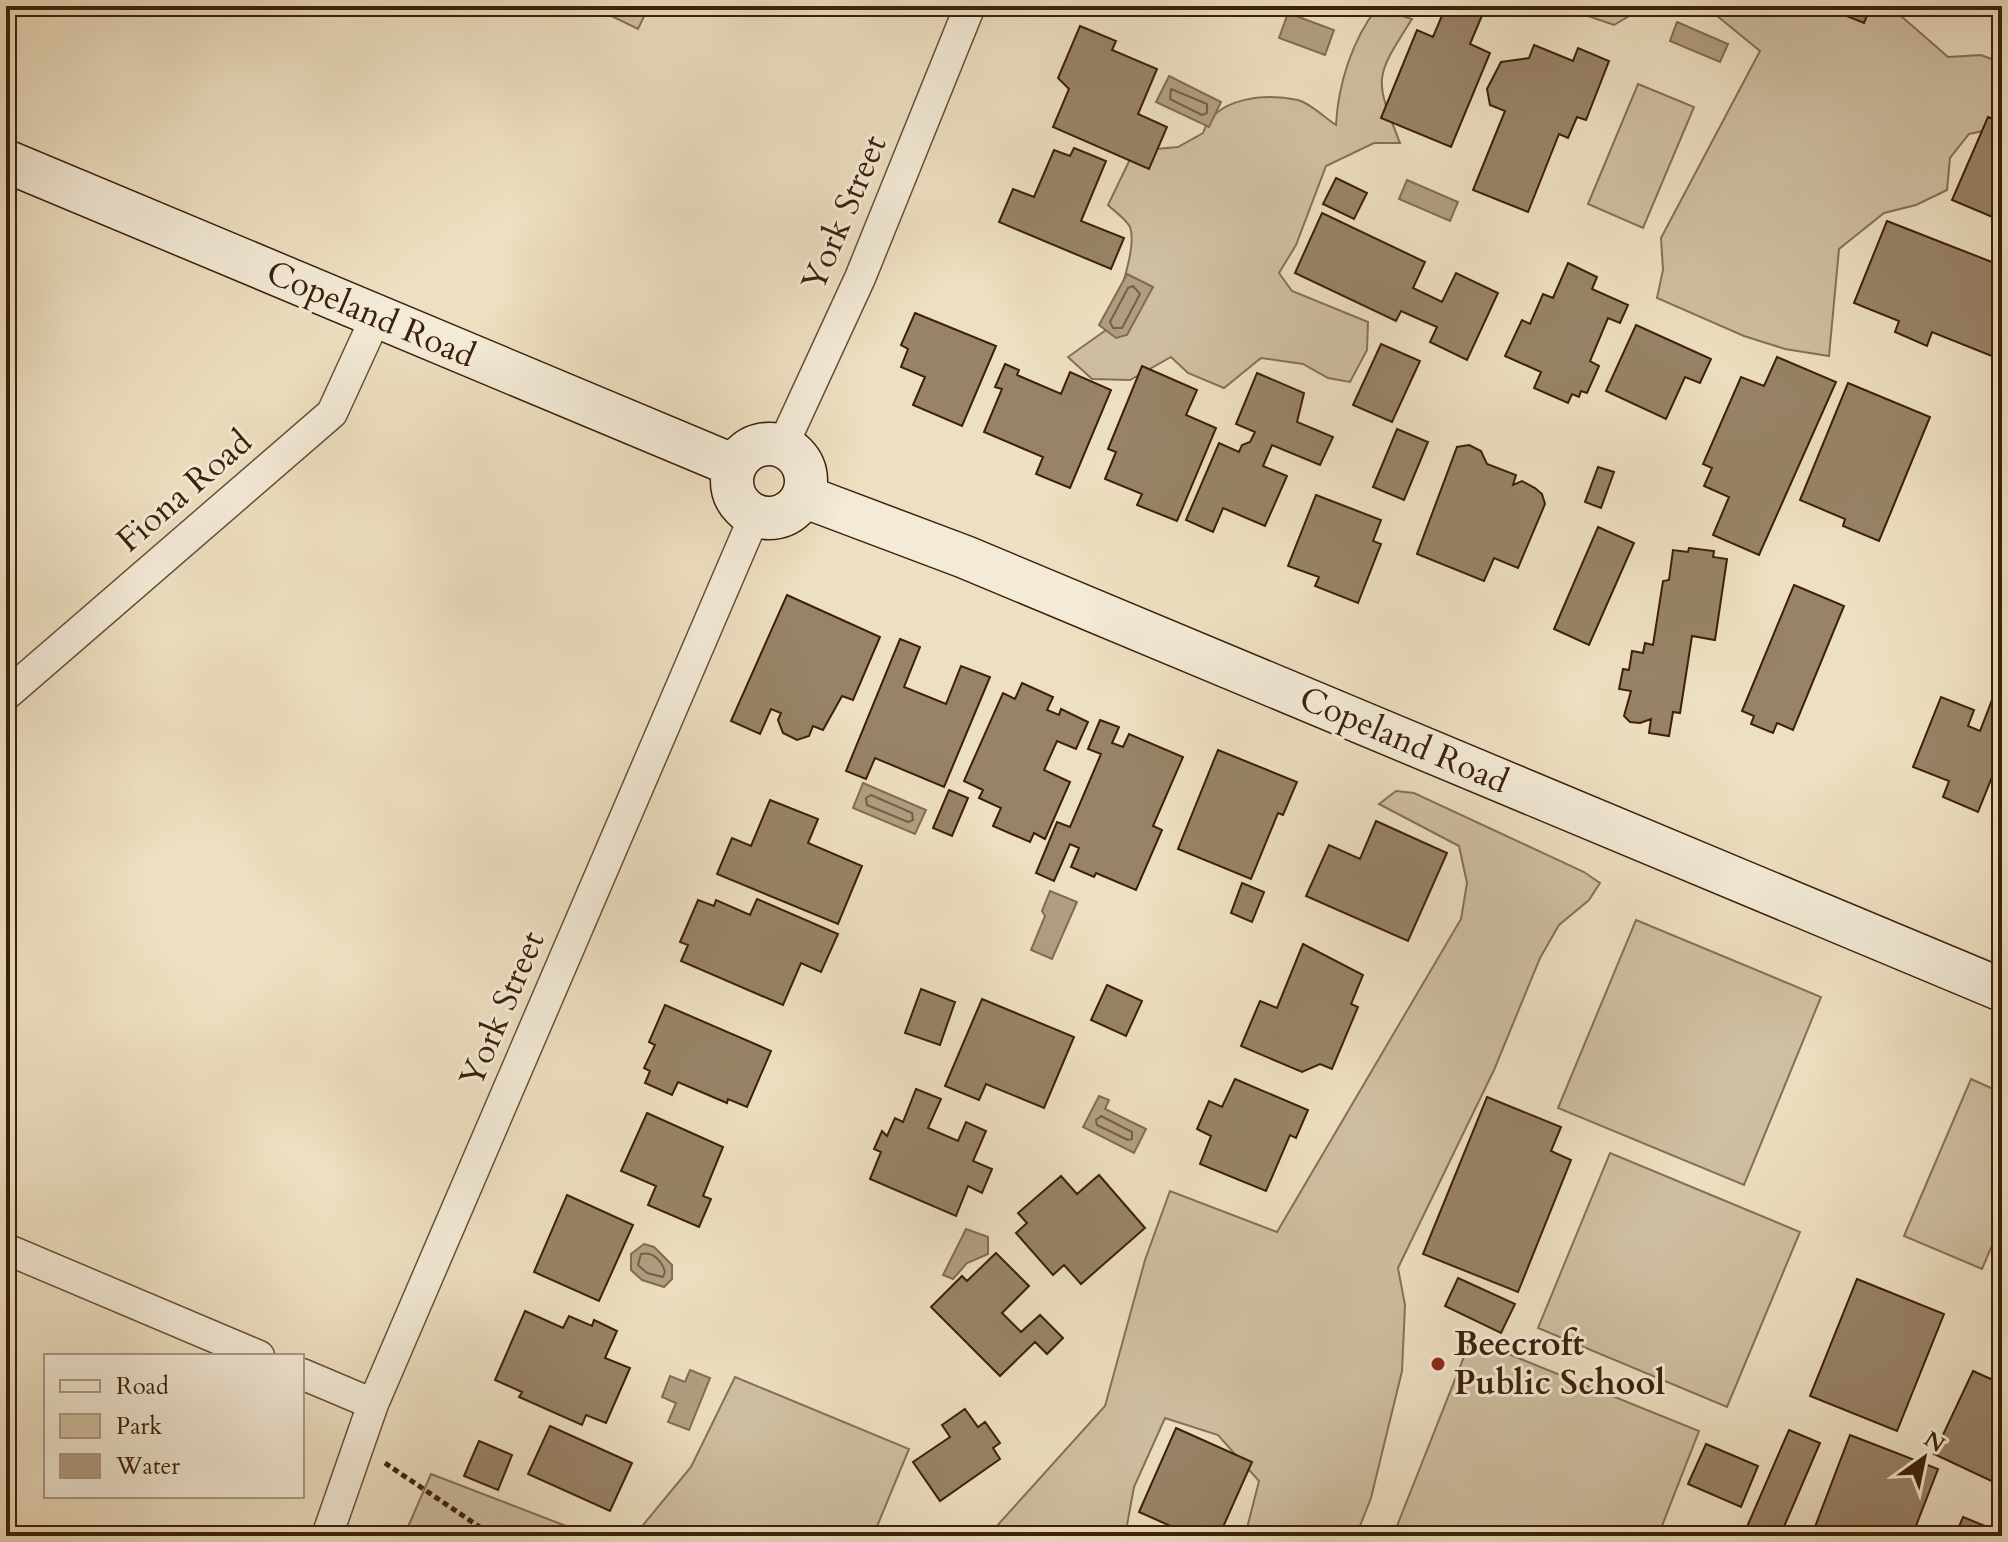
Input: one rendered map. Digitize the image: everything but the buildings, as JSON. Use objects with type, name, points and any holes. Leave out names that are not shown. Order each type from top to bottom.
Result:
[{"type":"main road","name":"Copeland Road","points":[[6,161],[735,466]]},
{"type":"main road","points":[[755,447],[782,447],[795,455],[803,467],[803,496],[783,515],[755,515],[742,506],[733,491],[735,466],[755,447]]},
{"type":"main road","name":"Copeland Road","points":[[803,496],[965,557],[2002,990]]},
{"type":"street","name":"York Street","points":[[782,447],[860,278],[970,6]]},
{"type":"street","name":"Fiona Road","points":[[6,695],[332,413],[376,317]]},
{"type":"street","name":"York Street","points":[[327,1536],[373,1404],[755,515]]},
{"type":"street","points":[[6,1249],[254,1354]]},
{"type":"street","points":[[304,1375],[373,1404]]},
{"type":"path","points":[[359,1445],[493,1536]]},
{"type":"green space","points":[[591,6],[649,6],[638,29]]},
{"type":"green space","points":[[1559,6],[1646,6],[1614,25]]},
{"type":"green space","points":[[1705,6],[1893,9],[1948,57],[1981,55],[2002,63],[2002,127],[1969,134],[1950,158],[1947,190],[1916,205],[1884,213],[1839,249],[1829,356],[1785,349],[1744,336],[1657,298],[1663,270],[1661,238],[1760,51]]},
{"type":"green space","points":[[1377,8],[1412,19],[1390,54],[1382,79],[1382,91],[1400,143],[1374,143],[1326,166],[1296,245],[1279,273],[1292,291],[1368,322],[1367,350],[1350,382],[1328,378],[1303,364],[1261,358],[1224,388],[1188,373],[1171,357],[1130,380],[1092,379],[1068,357],[1113,325],[1132,236],[1128,224],[1108,205],[1134,151],[1178,147],[1203,133],[1218,112],[1243,100],[1257,98],[1298,100],[1336,125],[1348,64],[1360,34]]},
{"type":"green space","points":[[1638,84],[1694,107],[1643,228],[1588,204]]},
{"type":"green space","points":[[1396,791],[1414,793],[1584,872],[1600,883],[1589,900],[1559,925],[1540,958],[1494,1070],[1398,1268],[1405,1305],[1402,1371],[1371,1498],[1356,1536],[1245,1536],[1259,1481],[1218,1435],[1165,1418],[1134,1487],[1125,1536],[965,1536],[996,1527],[1105,1406],[1145,1260],[1170,1191],[1277,1232],[1461,919],[1467,883],[1459,846],[1379,804]]},
{"type":"green space","points":[[1636,920],[1821,997],[1744,1185],[1558,1108]]},
{"type":"green space","points":[[1971,1079],[2002,1093],[2002,1222],[1982,1269],[1904,1236]]},
{"type":"green space","points":[[1610,1153],[1800,1232],[1727,1407],[1538,1328]]},
{"type":"green space","points":[[1471,1339],[1699,1431],[1658,1536],[1393,1536]]},
{"type":"green space","points":[[735,1377],[909,1449],[873,1536],[634,1536],[691,1467]]},
{"type":"green space","points":[[431,1474],[592,1536],[404,1536]]},
{"type":"water","points":[[1288,13],[1334,30],[1325,55],[1279,38]]},
{"type":"water","points":[[1677,22],[1728,44],[1720,62],[1670,41]]},
{"type":"water","points":[[1169,76],[1221,102],[1209,127],[1156,102]]},
{"type":"water","points":[[1407,180],[1458,202],[1450,221],[1399,199]]},
{"type":"water","points":[[1127,274],[1153,287],[1127,335],[1116,338],[1099,325]]},
{"type":"water","points":[[863,783],[926,810],[915,834],[853,808]]},
{"type":"water","points":[[1050,891],[1077,902],[1052,959],[1031,950],[1045,916],[1042,911]]},
{"type":"water","points":[[1099,1096],[1109,1100],[1105,1109],[1146,1129],[1134,1153],[1083,1127]]},
{"type":"water","points":[[966,1229],[988,1237],[988,1254],[967,1263],[953,1279],[943,1275]]},
{"type":"water","points":[[644,1244],[654,1247],[672,1265],[672,1279],[664,1287],[642,1280],[631,1270],[631,1254]]},
{"type":"water","points":[[690,1370],[710,1378],[689,1430],[668,1422],[676,1403],[662,1397],[670,1376],[685,1382]]},
{"type":"place","name":"Beecroft Public School","points":[[1438,1364]]}]
